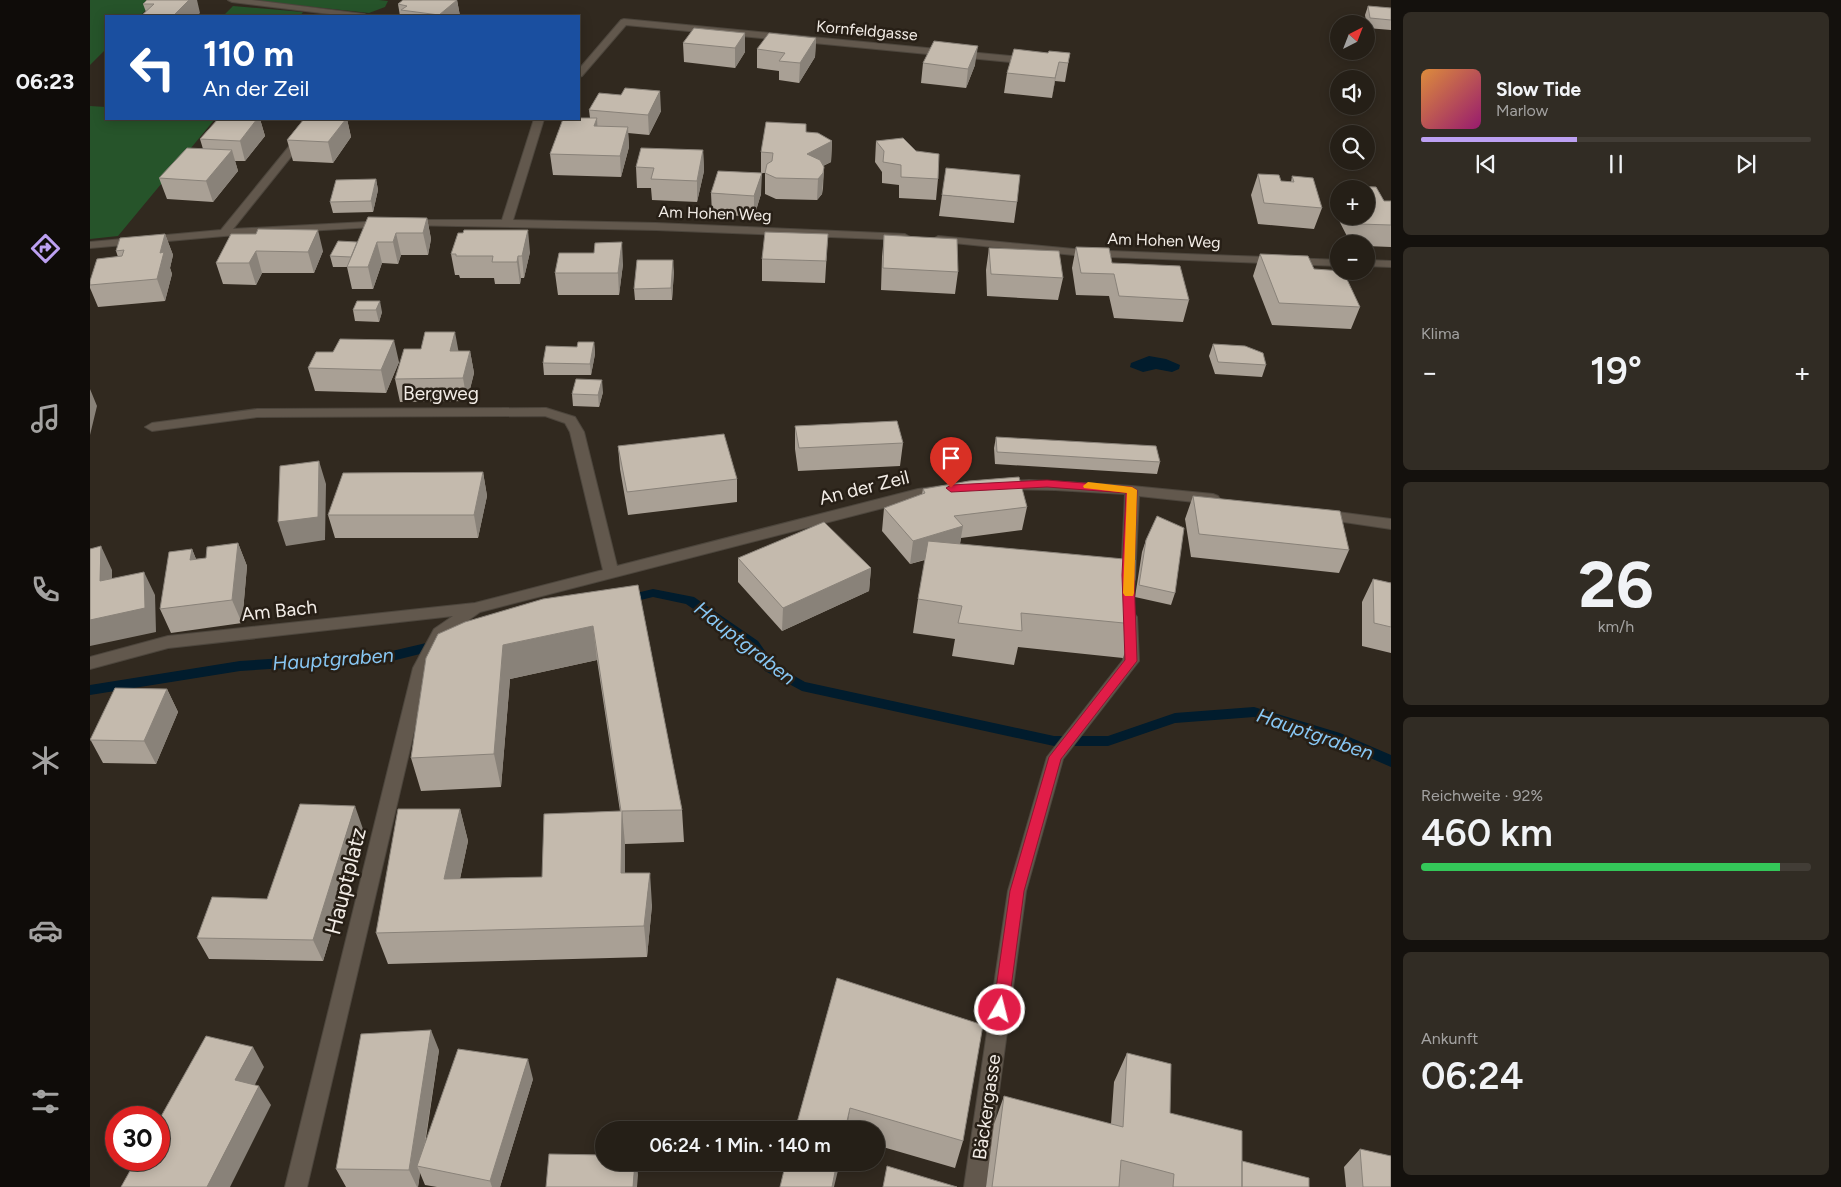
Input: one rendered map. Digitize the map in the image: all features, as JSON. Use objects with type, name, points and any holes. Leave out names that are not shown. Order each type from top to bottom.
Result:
[{"type":"street","points":[[232,0],[356,15]]},
{"type":"street","name":"Kornfeldgasse","points":[[580,73],[624,22],[1046,62]]},
{"type":"street","points":[[224,233],[295,146],[312,120]]},
{"type":"street","points":[[507,222],[539,120]]},
{"type":"street","name":"Am Hohen Weg","points":[[90,245],[224,233],[397,223],[507,222],[784,231],[922,238],[1084,253],[1330,263]]},
{"type":"street","points":[[1375,263],[1391,264]]},
{"type":"street","name":"Bergweg","points":[[152,427],[257,413],[546,412],[570,420],[577,432],[611,573]]},
{"type":"street","points":[[984,486],[1047,484],[1132,490],[1232,502]]},
{"type":"street","name":"An der Zeil","points":[[475,608],[910,496],[951,488]]},
{"type":"street","name":"Bäckergasse","points":[[975,1187],[1017,891],[1055,757],[1131,661],[1129,599],[1132,490]]},
{"type":"street","points":[[1309,513],[1391,524]]},
{"type":"street","name":"Hauptplatz","points":[[296,1187],[421,668],[439,633],[475,608]]},
{"type":"street","name":"Am Bach","points":[[90,664],[168,642],[475,608]]},
{"type":"green space","points":[[90,0],[156,0],[141,15],[105,15],[105,50],[90,65]]},
{"type":"green space","points":[[250,0],[388,1],[385,7],[369,13]]},
{"type":"green space","points":[[233,6],[303,12],[301,15],[224,15]]},
{"type":"green space","points":[[90,106],[105,107],[105,120],[214,120],[118,236],[90,239]]},
{"type":"water","points":[[1149,356],[1166,359],[1180,365],[1179,369],[1172,372],[1156,369],[1143,372],[1130,367],[1131,363]]},
{"type":"building","points":[[147,0],[189,0],[174,15],[142,15],[154,4],[143,4]]},
{"type":"building","points":[[403,0],[457,0],[439,15],[401,10],[407,6],[398,4]]},
{"type":"building","points":[[1368,6],[1391,8],[1391,20],[1375,18],[1375,15],[1370,15]]},
{"type":"building","points":[[694,28],[745,33],[735,48],[683,43]]},
{"type":"building","points":[[769,33],[816,38],[800,63],[779,61],[785,53],[757,49]]},
{"type":"building","points":[[934,41],[978,46],[968,69],[923,63]]},
{"type":"building","points":[[1014,49],[1048,53],[1049,51],[1070,53],[1068,63],[1059,62],[1055,78],[1007,73]]},
{"type":"building","points":[[625,88],[660,91],[648,115],[589,110],[599,93],[621,95]]},
{"type":"building","points":[[597,118],[594,126],[628,127],[620,156],[550,154],[563,120]]},
{"type":"building","points":[[217,120],[256,120],[240,141],[200,139]]},
{"type":"building","points":[[303,120],[345,120],[328,142],[287,140]]},
{"type":"building","points":[[766,122],[806,124],[806,132],[818,133],[832,141],[807,154],[820,160],[824,167],[823,173],[818,179],[776,178],[765,173],[767,164],[772,161],[773,153],[761,152]]},
{"type":"building","points":[[903,138],[916,151],[939,154],[938,179],[901,177],[901,165],[883,162],[884,151],[876,141]]},
{"type":"building","points":[[187,148],[232,150],[206,181],[159,178]]},
{"type":"building","points":[[641,148],[703,150],[697,181],[651,179],[654,168],[636,167]]},
{"type":"building","points":[[946,168],[1020,175],[1017,202],[942,195]]},
{"type":"building","points":[[718,171],[762,173],[754,196],[711,193]]},
{"type":"building","points":[[1258,174],[1279,175],[1281,181],[1294,182],[1292,176],[1313,178],[1322,208],[1264,203]]},
{"type":"building","points":[[376,179],[371,201],[330,202],[336,180]]},
{"type":"building","points":[[1375,187],[1384,201],[1391,201],[1391,225],[1375,224]]},
{"type":"building","points":[[368,217],[427,218],[423,233],[396,233],[393,242],[377,242],[368,267],[347,267]]},
{"type":"building","points":[[258,229],[318,230],[308,252],[256,251],[249,263],[216,263],[231,234],[256,234]]},
{"type":"building","points":[[464,230],[528,230],[522,256],[518,256],[517,262],[492,262],[493,256],[456,256],[456,254],[451,254],[458,233],[463,233]]},
{"type":"building","points":[[765,232],[828,234],[826,261],[762,259]]},
{"type":"building","points":[[165,234],[160,253],[164,252],[157,279],[90,285],[97,259],[122,256],[124,250],[116,251],[120,238]]},
{"type":"building","points":[[884,235],[957,239],[958,272],[883,268]]},
{"type":"building","points":[[338,241],[357,242],[351,257],[330,256]]},
{"type":"building","points":[[622,242],[618,273],[555,273],[559,253],[594,253],[595,243]]},
{"type":"building","points":[[1076,247],[1109,248],[1112,263],[1180,266],[1189,300],[1119,296],[1114,274],[1081,273]]},
{"type":"building","points":[[989,248],[1059,251],[1063,278],[991,274]]},
{"type":"building","points":[[1260,254],[1308,256],[1314,269],[1330,270],[1330,280],[1347,280],[1360,307],[1279,303]]},
{"type":"building","points":[[637,260],[673,260],[671,288],[634,289]]},
{"type":"building","points":[[357,301],[380,301],[376,310],[353,310]]},
{"type":"building","points":[[425,332],[455,332],[450,351],[470,351],[463,378],[395,379],[404,349],[421,349]]},
{"type":"building","points":[[340,339],[394,340],[381,370],[308,368],[316,352],[333,352]]},
{"type":"building","points":[[578,342],[594,342],[590,364],[543,363],[546,346],[577,347]]},
{"type":"building","points":[[1213,344],[1245,346],[1263,353],[1266,365],[1218,362]]},
{"type":"building","points":[[576,379],[602,380],[598,395],[572,394]]},
{"type":"building","points":[[897,421],[903,443],[799,448],[795,426]]},
{"type":"building","points":[[724,434],[737,479],[627,492],[618,446]]},
{"type":"building","points":[[996,437],[1156,446],[1160,462],[997,452]]},
{"type":"building","points":[[319,461],[318,517],[278,522],[280,466]]},
{"type":"building","points":[[483,472],[474,515],[328,515],[343,473]]},
{"type":"building","points":[[1019,477],[1027,507],[954,516],[963,526],[913,541],[884,508],[925,493],[923,489],[969,481]]},
{"type":"building","points":[[1193,496],[1340,511],[1349,550],[1199,534]]},
{"type":"building","points":[[1157,516],[1184,528],[1175,593],[1139,585],[1146,540]]},
{"type":"building","points":[[824,522],[871,568],[783,608],[738,558]]},
{"type":"building","points":[[928,541],[1135,560],[1134,624],[1021,613],[1022,631],[958,623],[962,606],[918,599]]},
{"type":"building","points":[[238,543],[232,600],[160,609],[169,552],[192,549],[190,560],[206,558],[207,547]]},
{"type":"building","points":[[101,546],[100,581],[144,572],[145,608],[90,620],[90,549]]},
{"type":"building","points":[[1373,579],[1391,583],[1391,627],[1374,623]]},
{"type":"building","points":[[638,585],[682,810],[622,811],[621,873],[650,873],[644,926],[376,933],[398,809],[460,809],[444,879],[542,877],[544,814],[621,811],[593,626],[503,645],[494,754],[411,758],[426,658],[438,634],[465,622],[543,599]]},
{"type":"building","points":[[115,688],[167,689],[144,741],[90,740]]},
{"type":"building","points":[[300,804],[355,806],[313,940],[197,938],[212,897],[267,899]]},
{"type":"building","points":[[837,978],[983,1025],[963,1141],[850,1108],[847,1121],[797,1121]]},
{"type":"building","points":[[431,1030],[409,1170],[336,1169],[361,1034]]},
{"type":"building","points":[[206,1036],[253,1047],[235,1080],[259,1086],[207,1187],[121,1187],[130,1171],[170,1171],[170,1106],[167,1106]]},
{"type":"building","points":[[458,1049],[528,1059],[490,1181],[417,1166]]},
{"type":"building","points":[[1127,1053],[1171,1064],[1170,1113],[1242,1131],[1242,1187],[1173,1187],[1174,1174],[1121,1160],[1119,1187],[992,1187],[1004,1096],[1123,1127]]},
{"type":"building","points":[[1360,1149],[1391,1156],[1391,1187],[1363,1187]]},
{"type":"building","points":[[549,1154],[595,1155],[595,1171],[634,1171],[633,1187],[546,1187]]},
{"type":"building","points":[[1242,1161],[1309,1178],[1309,1187],[1242,1187]]},
{"type":"building","points":[[887,1166],[957,1187],[883,1187]]},
{"type":"building","points":[[784,1171],[835,1171],[832,1187],[780,1187]]},
{"type":"waterway","name":"Hauptgraben","points":[[624,600],[653,593],[690,600],[753,644],[770,668],[802,686],[1054,741],[1108,741],[1175,718],[1254,712],[1335,737],[1391,761]]},
{"type":"waterway","name":"Hauptgraben","points":[[90,690],[240,666],[392,656],[439,645]]},
{"type":"slow traffic","points":[[1088,486],[1132,490],[1128,575],[1129,593]]},
{"type":"route","points":[[951,488],[1047,484],[1132,490],[1128,575],[1131,661],[1055,757],[1017,891],[1000,1010]]}]
